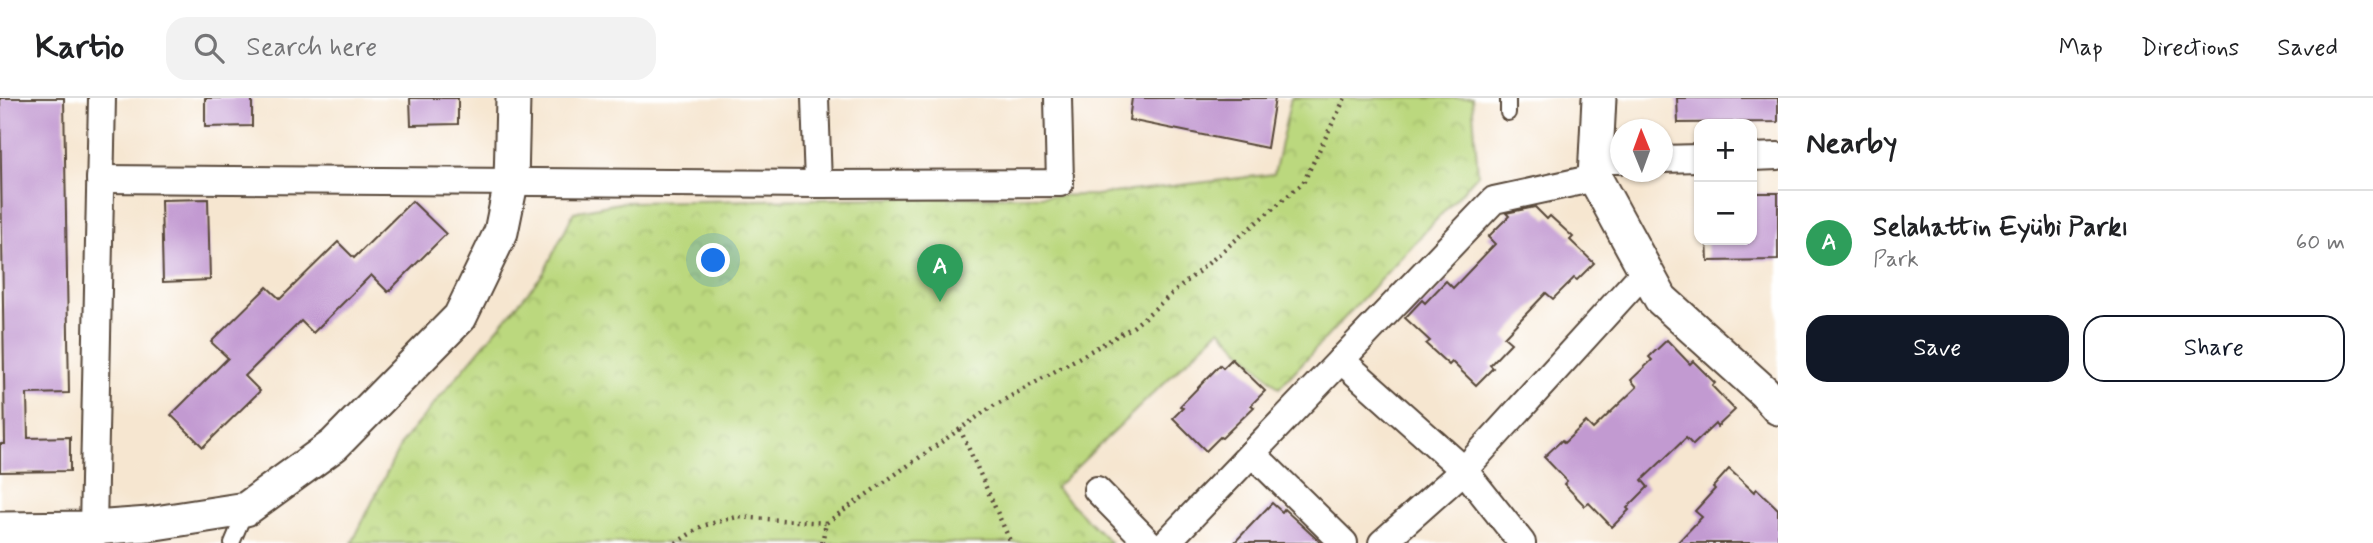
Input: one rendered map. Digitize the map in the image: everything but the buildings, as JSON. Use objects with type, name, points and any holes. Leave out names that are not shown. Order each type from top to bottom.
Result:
[{"type":"street","points":[[93,528],[102,98]]},
{"type":"street","points":[[0,528],[93,528],[149,524],[246,509],[334,445],[460,317],[501,232],[511,183],[513,98]]},
{"type":"street","points":[[816,98],[818,184]]},
{"type":"street","points":[[100,179],[511,183],[1060,183],[1058,98]]},
{"type":"street","points":[[1599,98],[1604,166],[1646,270],[1661,299],[1774,399]]},
{"type":"street","points":[[1757,157],[1778,156]]},
{"type":"street","points":[[1673,159],[1694,158]]},
{"type":"street","points":[[1166,543],[1494,200],[1604,166]]},
{"type":"street","points":[[1382,543],[1464,470],[1646,270]]},
{"type":"street","points":[[1341,360],[1464,470],[1522,543]]},
{"type":"street","points":[[1251,453],[1344,543]]},
{"type":"street","points":[[1097,490],[1149,543]]},
{"type":"lane","points":[[232,543],[246,509]]},
{"type":"path","points":[[677,543],[702,526],[737,517],[825,523],[990,408],[1133,327],[1303,183],[1345,98]]},
{"type":"path","points":[[960,429],[1011,543]]},
{"type":"path","points":[[823,543],[825,523]]},
{"type":"green space","points":[[1291,98],[1472,98],[1478,175],[1279,388],[1220,329],[1055,488],[1111,543],[352,543],[402,442],[543,274],[574,212],[624,202],[1096,195],[1274,174]]},
{"type":"place","name":"Selahattin Eyübi Parkı","points":[[940,302]]}]
